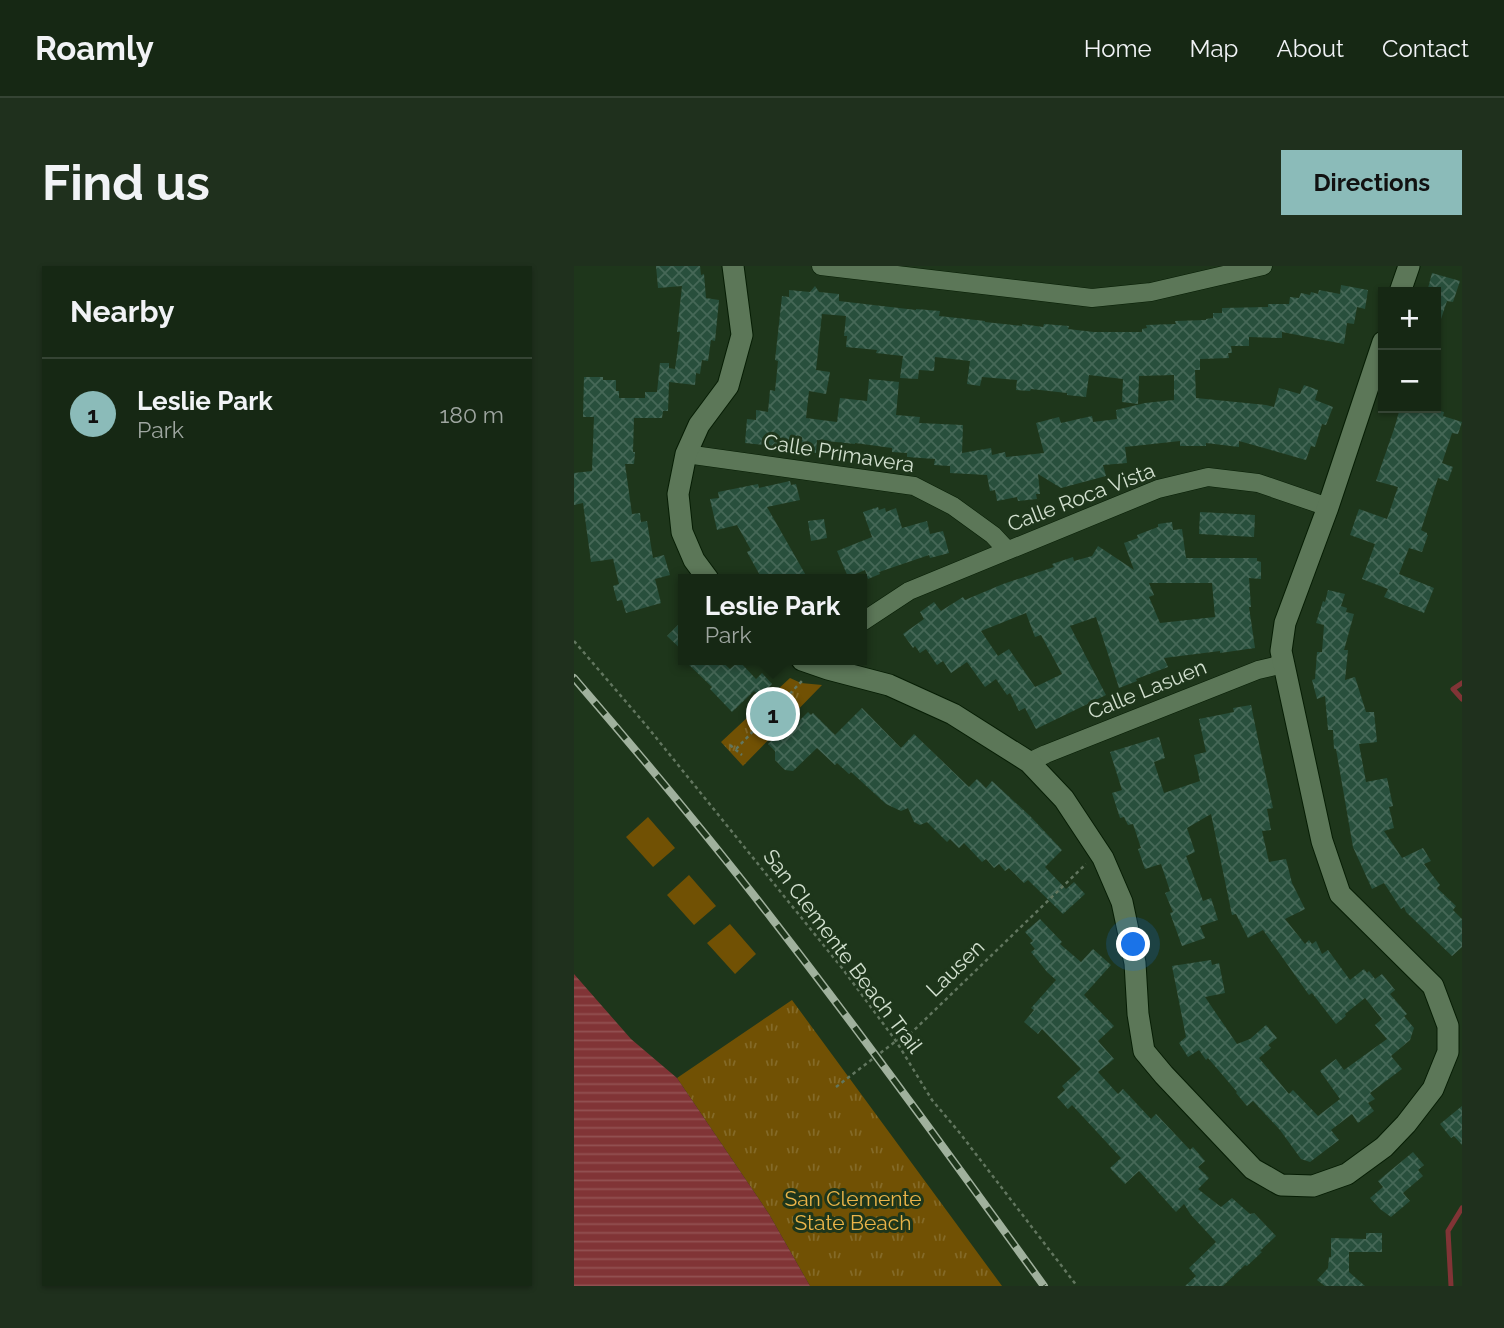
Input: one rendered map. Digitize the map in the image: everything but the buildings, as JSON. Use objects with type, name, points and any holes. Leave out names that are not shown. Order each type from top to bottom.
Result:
[{"type":"street","points":[[704,574],[694,559],[682,532],[678,494],[686,454],[699,425],[728,386],[742,335],[733,266]]},
{"type":"street","points":[[821,266],[1092,298],[1151,292],[1263,266]]},
{"type":"street","points":[[1402,287],[1409,266]]},
{"type":"street","points":[[823,665],[889,685],[953,714],[1029,762],[1065,799],[1103,858],[1122,902],[1135,963],[1138,1014],[1144,1051],[1253,1170],[1281,1185],[1313,1186],[1347,1174],[1384,1147],[1406,1124],[1433,1089],[1448,1052],[1448,1026],[1433,986],[1340,894],[1322,841],[1281,651],[1285,623],[1328,507],[1380,350]]},
{"type":"street","name":"Calle Primavera","points":[[686,454],[914,486],[953,506],[993,535],[1007,550]]},
{"type":"street","name":"Calle Roca Vista","points":[[867,619],[909,591],[1158,489],[1209,477],[1258,482],[1328,507]]},
{"type":"street","name":"Calle Lasuen","points":[[1029,762],[1258,670],[1283,664]]},
{"type":"path","name":"San Clemente Beach Trail","points":[[574,641],[645,724],[833,957],[895,1041],[932,1100],[1077,1286]]},
{"type":"path","points":[[736,749],[819,665]]},
{"type":"path","points":[[730,745],[742,755]]},
{"type":"path","name":"Lausen","points":[[836,1087],[895,1041],[908,1036],[1088,863]]},
{"type":"green space","points":[[790,678],[801,683],[822,685],[743,766],[721,742]]},
{"type":"green space","points":[[648,817],[675,848],[653,867],[626,837]]},
{"type":"green space","points":[[689,875],[716,906],[694,925],[667,895]]},
{"type":"green space","points":[[730,924],[756,954],[735,974],[707,943]]},
{"type":"green space","name":"San Clemente State Beach","points":[[792,1000],[1002,1286],[810,1286],[769,1214],[677,1078]]},
{"type":"shaded area","points":[[574,974],[631,1039],[677,1078],[769,1214],[810,1286],[574,1286]]},
{"type":"waterway","points":[[1462,683],[1453,689],[1462,699]]},
{"type":"waterway","points":[[1451,1286],[1448,1231],[1462,1208]]},
{"type":"railway","points":[[574,678],[773,920],[1044,1286]]},
{"type":"place","name":"Leslie Park","points":[[773,714]]}]
